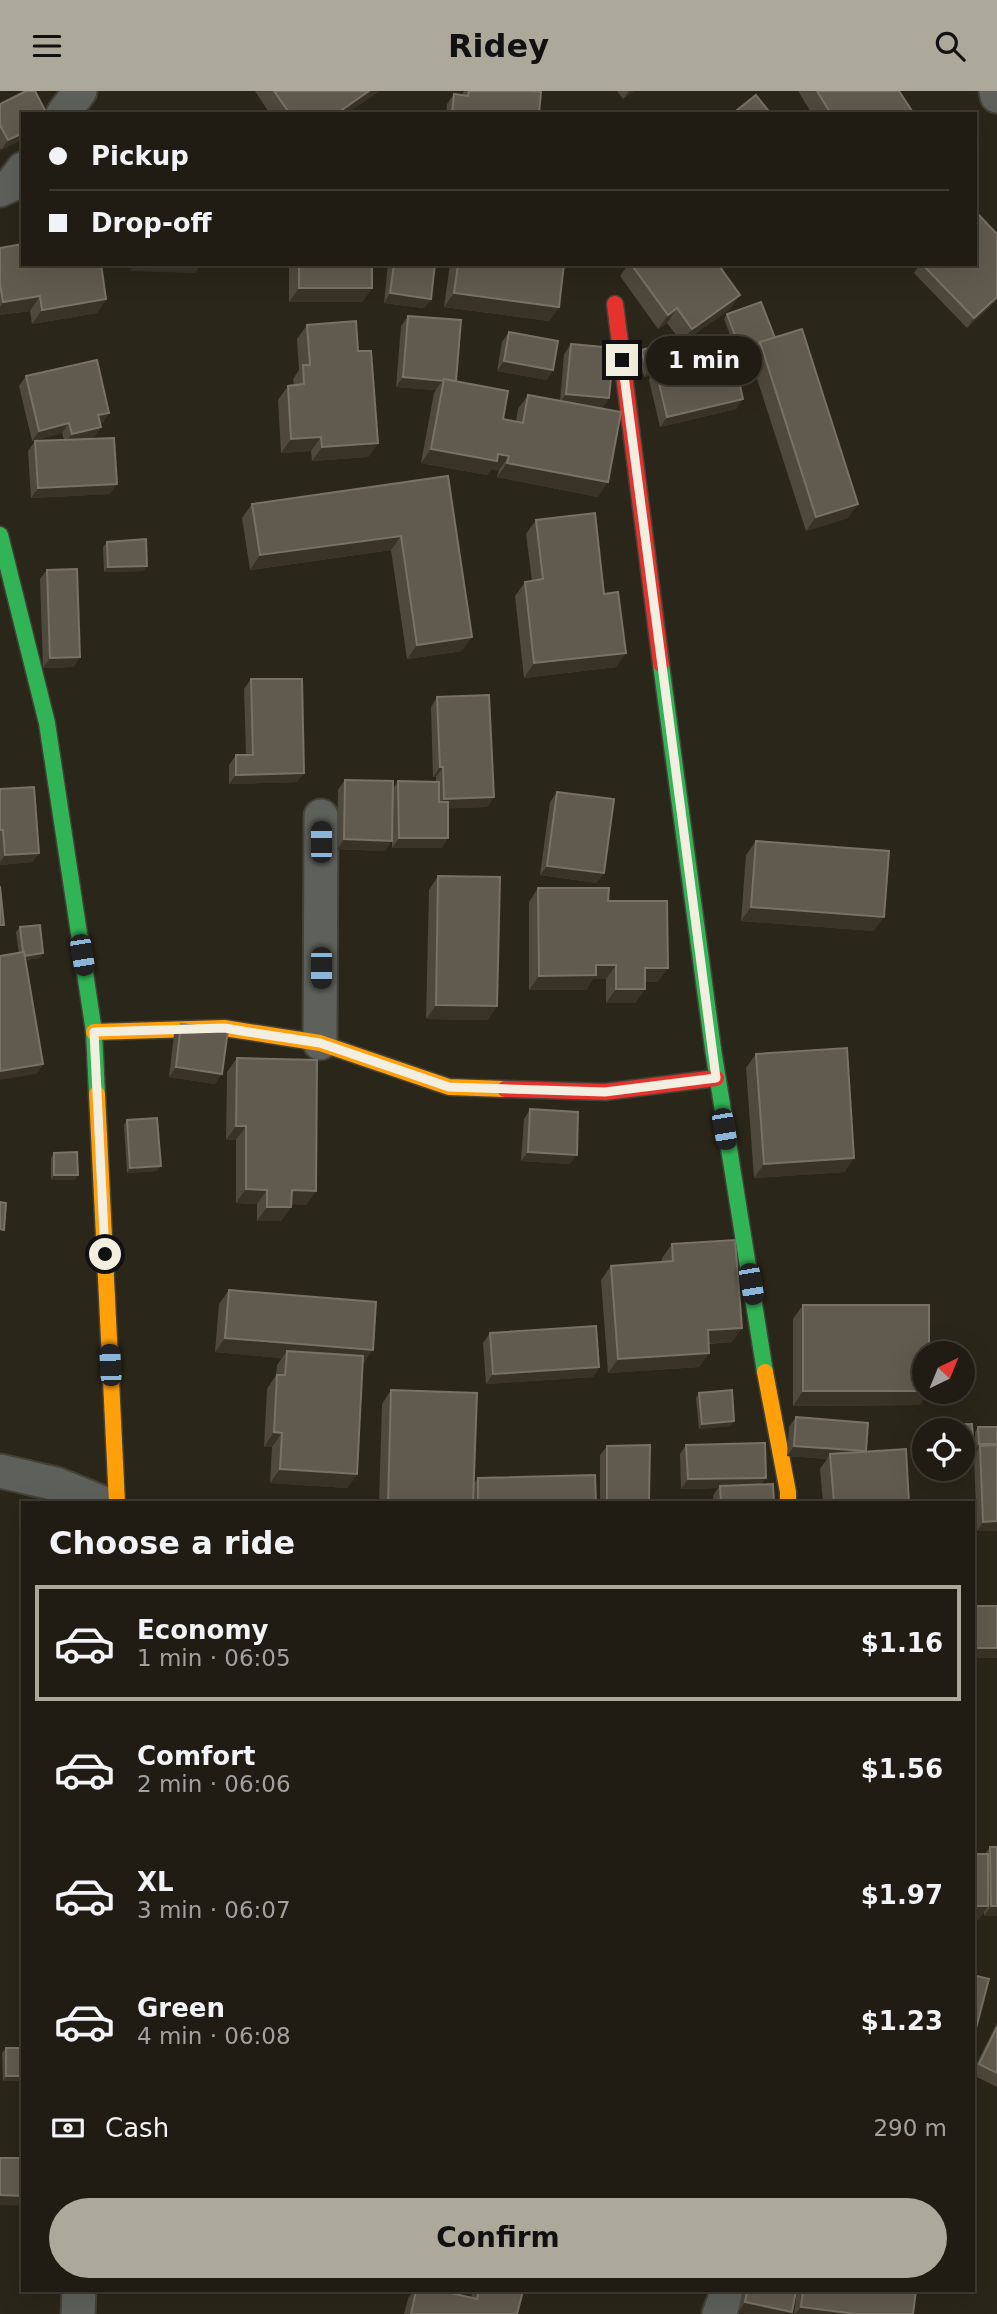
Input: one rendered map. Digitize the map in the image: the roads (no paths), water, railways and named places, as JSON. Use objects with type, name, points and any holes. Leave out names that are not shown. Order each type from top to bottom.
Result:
[{"type":"street","points":[[64,112],[80,91]]},
{"type":"street","points":[[0,190],[11,185],[21,172]]},
{"type":"street","points":[[615,304],[716,1078],[788,1501]]},
{"type":"street","points":[[2,550],[47,723],[94,1032],[117,1501]]},
{"type":"street","points":[[320,1043],[321,816]]},
{"type":"street","points":[[94,1032],[225,1028],[320,1043],[449,1087],[605,1092],[716,1078]]},
{"type":"street","points":[[0,1471],[56,1484],[98,1501]]},
{"type":"street","points":[[78,2314],[79,2292]]},
{"type":"street","points":[[719,2314],[728,2292]]}]
